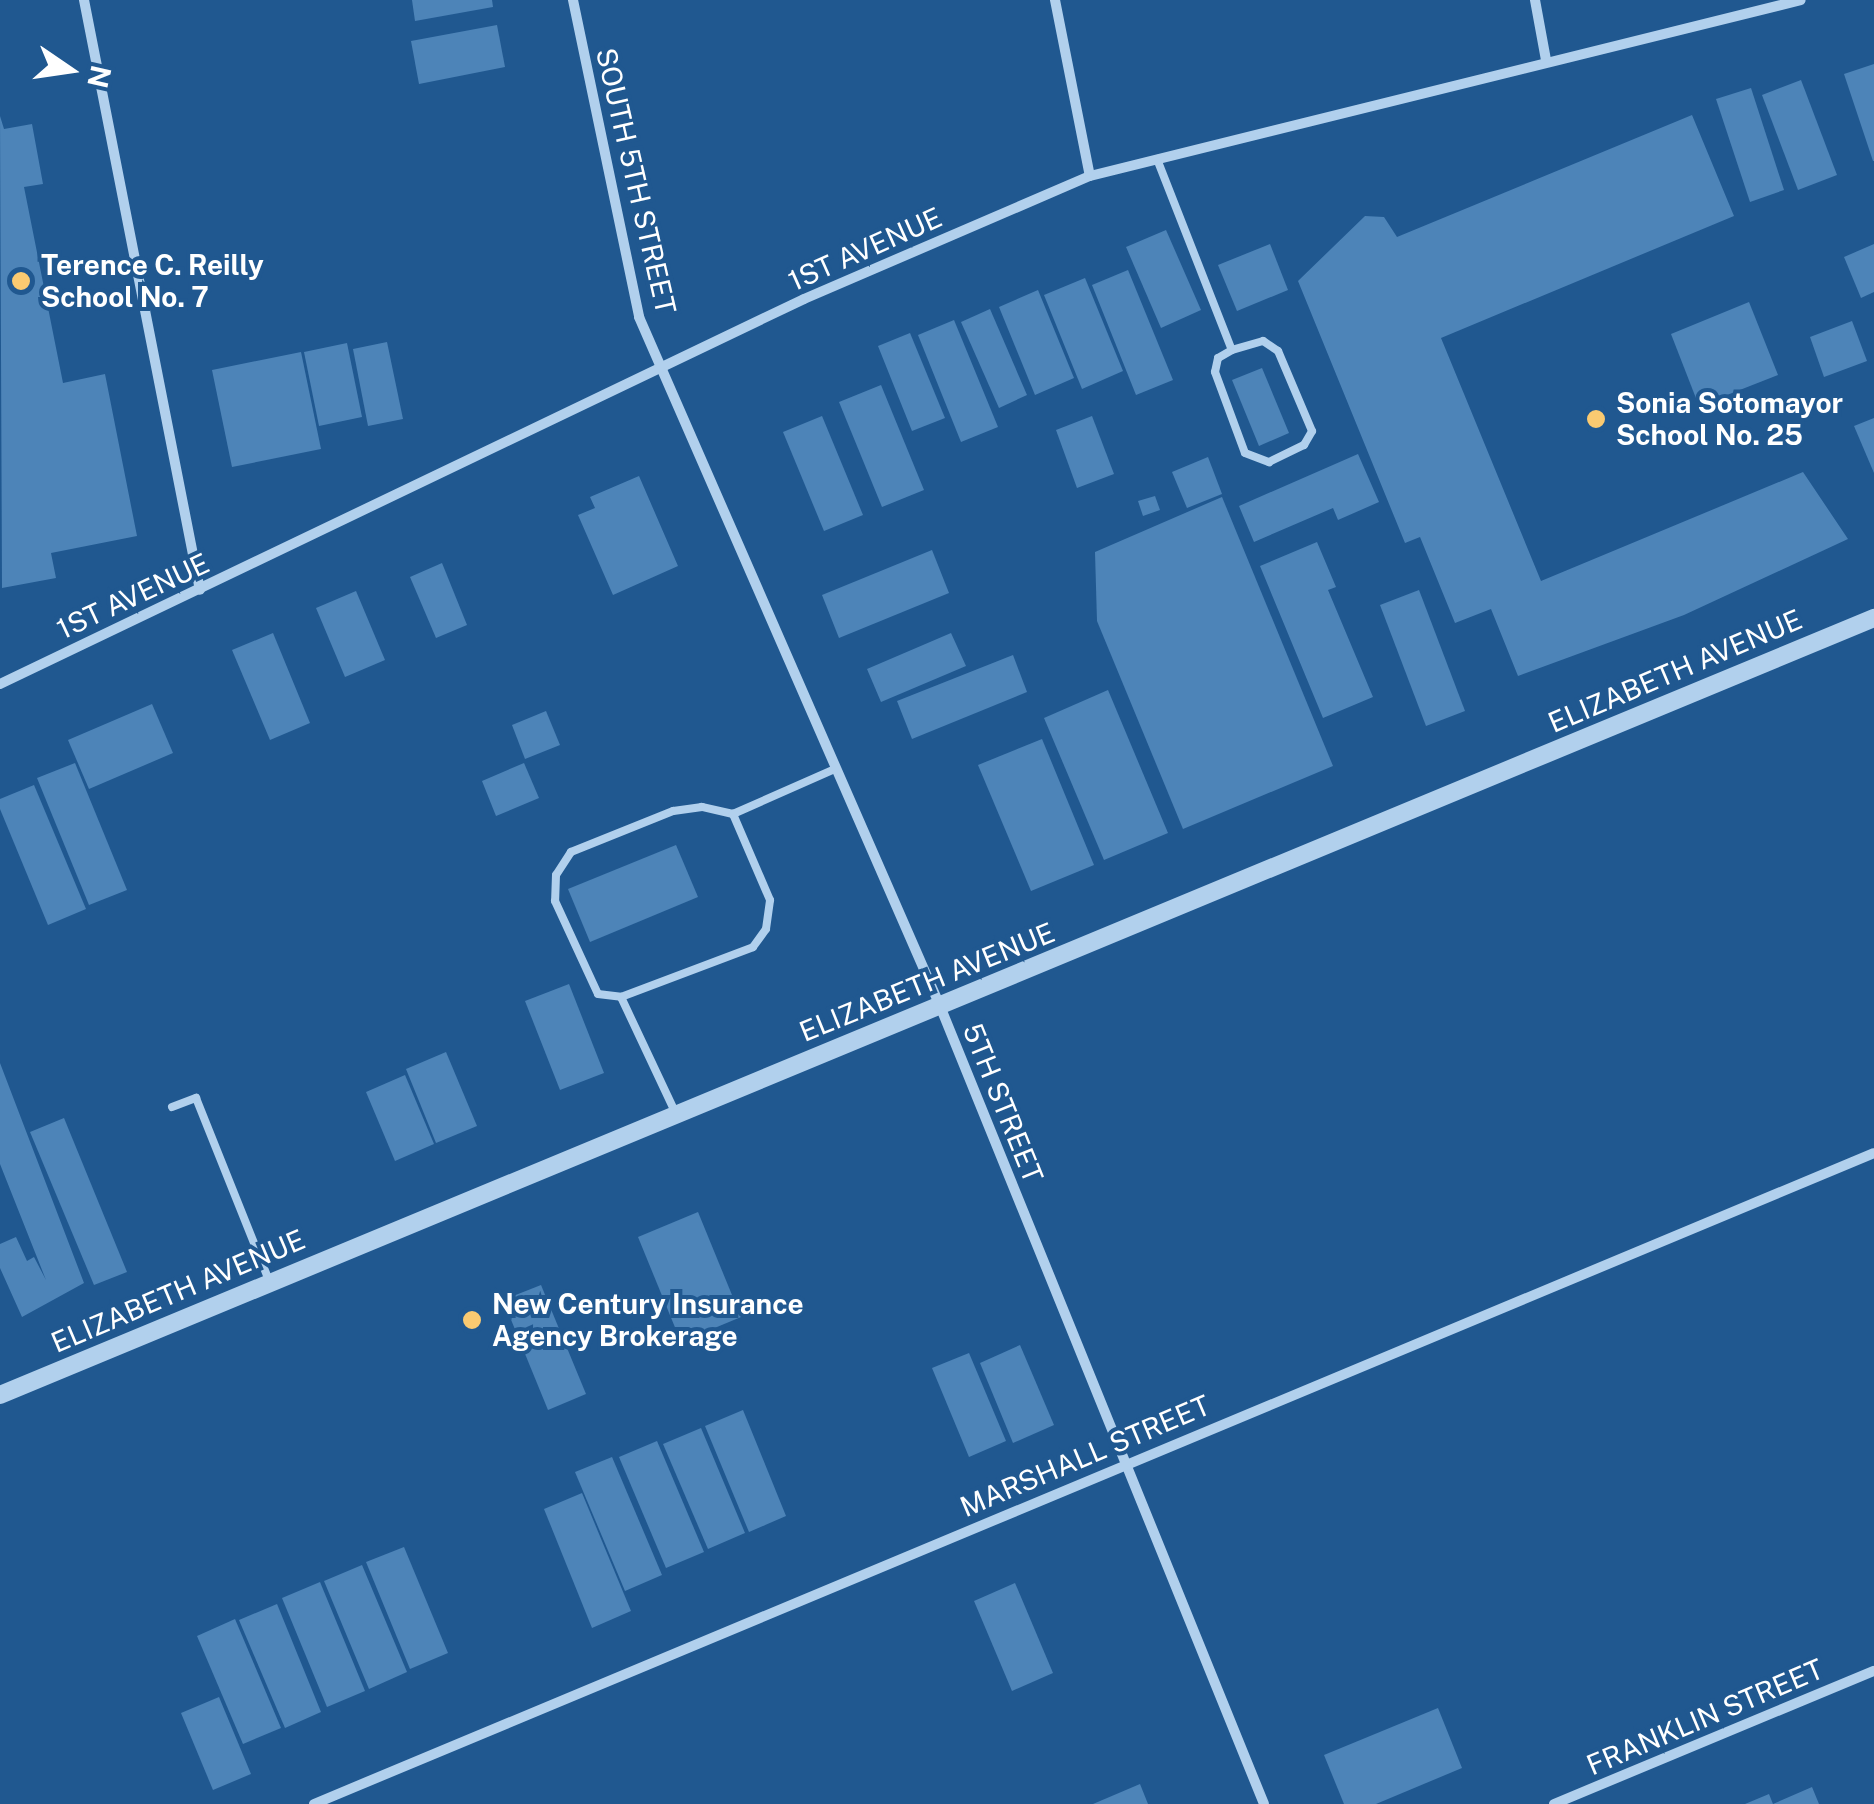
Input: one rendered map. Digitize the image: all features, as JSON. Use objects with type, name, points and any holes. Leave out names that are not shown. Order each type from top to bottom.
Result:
[{"type":"street","points":[[84,0],[200,590]]},
{"type":"street","name":"SOUTH 5TH STREET","points":[[573,0],[640,317],[664,369]]},
{"type":"street","points":[[1055,0],[1090,176]]},
{"type":"street","points":[[1535,0],[1546,60]]},
{"type":"street","name":"1ST AVENUE","points":[[0,684],[804,300],[1090,176],[1546,60],[1801,0]]},
{"type":"street","name":"5TH STREET","points":[[664,369],[940,1006],[1264,1804]]},
{"type":"street","name":"ELIZABETH AVENUE","points":[[0,1395],[1874,618]]},
{"type":"street","name":"MARSHALL STREET","points":[[314,1804],[1874,1153]]},
{"type":"street","name":"FRANKLIN STREET","points":[[1554,1804],[1874,1671]]},
{"type":"lane","points":[[1156,159],[1232,350]]},
{"type":"lane","points":[[1263,341],[1278,351],[1312,431],[1304,444],[1270,462],[1245,453],[1214,364],[1232,350],[1263,341]]},
{"type":"lane","points":[[733,814],[770,900],[766,929],[753,947],[621,998],[598,994],[556,900],[556,874],[571,852],[672,811],[702,807],[733,814],[835,770]]},
{"type":"lane","points":[[621,998],[676,1114]]},
{"type":"lane","points":[[172,1106],[196,1098],[270,1283]]},
{"type":"building","points":[[412,0],[492,0],[493,7],[415,21]]},
{"type":"building","points":[[497,25],[505,67],[419,84],[411,41]]},
{"type":"building","points":[[1874,64],[1874,161],[1873,161],[1844,74]]},
{"type":"building","points":[[1801,80],[1837,175],[1798,190],[1762,95]]},
{"type":"building","points":[[1751,88],[1784,190],[1750,202],[1716,99]]},
{"type":"building","points":[[1692,115],[1734,216],[1441,338],[1541,581],[1803,472],[1848,539],[1684,615],[1518,676],[1491,609],[1455,623],[1420,537],[1405,543],[1298,281],[1365,216],[1384,217],[1397,237]]},
{"type":"building","name":"Terence C. Reilly School No. 7","points":[[0,116],[4,129],[32,124],[43,184],[24,187],[63,383],[105,374],[137,536],[51,553],[56,578],[2,588]]},
{"type":"building","points":[[1166,230],[1201,310],[1161,328],[1126,247]]},
{"type":"building","points":[[1270,244],[1288,290],[1237,311],[1218,265]]},
{"type":"building","points":[[1874,244],[1874,292],[1861,298],[1844,257]]},
{"type":"building","points":[[1128,270],[1173,380],[1136,395],[1092,285]]},
{"type":"building","points":[[1085,278],[1123,371],[1082,389],[1044,295]]},
{"type":"building","points":[[1038,290],[1074,378],[1035,395],[999,307]]},
{"type":"building","points":[[1749,302],[1778,375],[1699,406],[1671,334]]},
{"type":"building","points":[[990,309],[1027,395],[999,408],[961,322]]},
{"type":"building","points":[[954,320],[998,427],[961,442],[918,335]]},
{"type":"building","points":[[1852,321],[1867,361],[1824,377],[1810,337]]},
{"type":"building","points":[[910,333],[945,418],[912,431],[878,346]]},
{"type":"building","points":[[387,342],[403,419],[368,426],[353,349]]},
{"type":"building","points":[[347,343],[362,417],[319,426],[304,352]]},
{"type":"building","points":[[301,352],[321,449],[232,467],[212,370]]},
{"type":"building","points":[[1262,368],[1289,433],[1259,446],[1232,380]]},
{"type":"building","points":[[881,385],[924,490],[882,507],[839,402]]},
{"type":"building","points":[[822,416],[863,515],[824,531],[783,432]]},
{"type":"building","points":[[1092,416],[1114,474],[1077,488],[1056,430]]},
{"type":"building","points":[[1874,418],[1874,473],[1854,426]]},
{"type":"building","points":[[1358,454],[1379,502],[1338,520],[1333,508],[1254,542],[1239,506]]},
{"type":"building","points":[[1208,457],[1222,494],[1187,508],[1172,472]]},
{"type":"building","points":[[639,476],[678,566],[613,595],[578,515],[595,508],[590,497]]},
{"type":"building","points":[[1155,496],[1160,510],[1143,516],[1138,501]]},
{"type":"building","points":[[1222,497],[1333,766],[1183,829],[1097,621],[1095,552]]},
{"type":"building","points":[[1317,542],[1336,587],[1328,590],[1373,697],[1323,718],[1260,566]]},
{"type":"building","points":[[932,550],[949,593],[839,638],[822,595]]},
{"type":"building","points":[[442,563],[467,625],[436,638],[410,577]]},
{"type":"building","points":[[1419,590],[1465,711],[1426,726],[1380,605]]},
{"type":"building","points":[[356,591],[385,660],[345,677],[316,608]]},
{"type":"building","points":[[273,633],[310,723],[270,740],[232,650]]},
{"type":"building","points":[[951,633],[966,666],[881,702],[867,669]]},
{"type":"building","points":[[1013,655],[1027,692],[912,739],[897,701]]},
{"type":"building","points":[[1108,690],[1168,833],[1104,860],[1044,718]]},
{"type":"building","points":[[152,704],[173,753],[89,789],[68,740]]},
{"type":"building","points":[[546,711],[560,745],[525,759],[512,725]]},
{"type":"building","points":[[1042,739],[1094,865],[1031,891],[978,765]]},
{"type":"building","points":[[75,763],[127,890],[89,905],[37,778]]},
{"type":"building","points":[[524,763],[539,798],[496,816],[482,781]]},
{"type":"building","points":[[34,785],[86,909],[48,925],[0,809],[0,799]]},
{"type":"building","points":[[676,845],[698,897],[590,942],[568,889]]},
{"type":"building","points":[[569,984],[604,1073],[560,1090],[525,1001]]},
{"type":"building","points":[[446,1052],[477,1126],[436,1143],[406,1069]]},
{"type":"building","points":[[0,1063],[84,1283],[22,1317],[0,1268],[0,1244],[16,1237],[27,1261],[34,1257],[46,1280],[0,1164]]},
{"type":"building","points":[[405,1075],[434,1144],[395,1161],[366,1092]]},
{"type":"building","points":[[64,1118],[127,1272],[94,1285],[30,1132]]},
{"type":"building","points":[[698,1212],[741,1317],[681,1342],[638,1237]]},
{"type":"building","points":[[541,1285],[586,1394],[548,1410],[503,1300]]},
{"type":"building","points":[[1020,1345],[1054,1425],[1013,1443],[980,1363]]},
{"type":"building","points":[[969,1353],[1006,1441],[969,1457],[932,1368]]},
{"type":"building","points":[[743,1410],[786,1516],[749,1532],[705,1426]]},
{"type":"building","points":[[701,1428],[745,1533],[708,1549],[663,1444]]},
{"type":"building","points":[[657,1441],[704,1552],[666,1568],[619,1457]]},
{"type":"building","points":[[612,1457],[662,1575],[625,1591],[575,1472]]},
{"type":"building","points":[[582,1493],[631,1611],[592,1628],[544,1509]]},
{"type":"building","points":[[404,1547],[448,1653],[410,1669],[366,1562]]},
{"type":"building","points":[[362,1565],[407,1672],[369,1689],[324,1581]]},
{"type":"building","points":[[320,1582],[365,1691],[327,1707],[282,1598]]},
{"type":"building","points":[[1015,1583],[1053,1673],[1012,1691],[974,1601]]},
{"type":"building","points":[[277,1604],[321,1712],[285,1728],[239,1620]]},
{"type":"building","points":[[235,1619],[281,1728],[243,1744],[197,1636]]},
{"type":"building","points":[[219,1697],[251,1774],[213,1790],[181,1713]]},
{"type":"building","points":[[1438,1708],[1462,1768],[1376,1804],[1344,1804],[1324,1755]]},
{"type":"building","points":[[1140,1784],[1148,1804],[1093,1804]]},
{"type":"building","points":[[1812,1787],[1819,1804],[1773,1804]]},
{"type":"building","points":[[1769,1794],[1773,1804],[1745,1804]]},
{"type":"place","name":"Terence C. Reilly School No. 7","points":[[21,281]]},
{"type":"place","name":"Sonia Sotomayor School No. 25","points":[[1596,419]]},
{"type":"place","name":"New Century Insurance Agency Brokerage","points":[[472,1320]]}]
